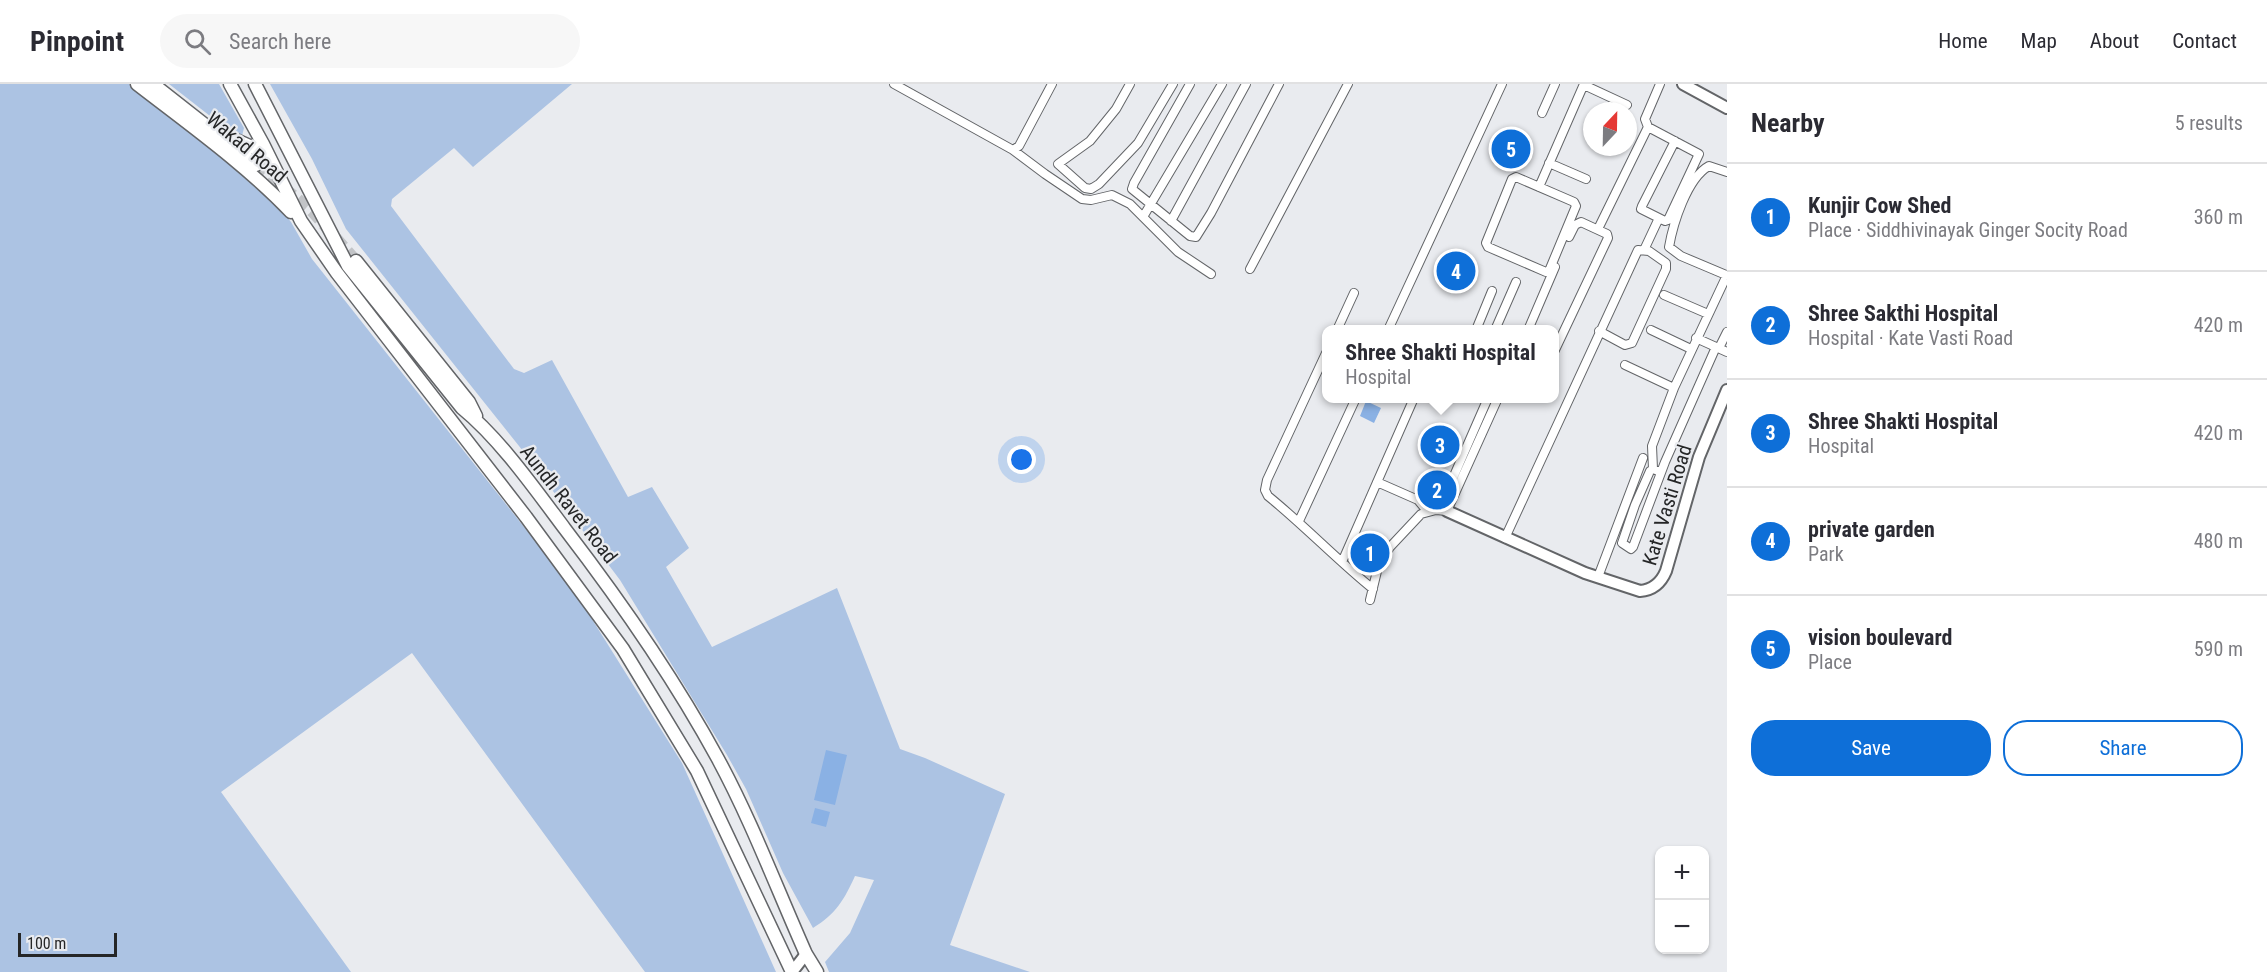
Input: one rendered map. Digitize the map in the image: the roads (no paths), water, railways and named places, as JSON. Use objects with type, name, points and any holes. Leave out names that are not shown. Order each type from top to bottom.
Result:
[{"type":"main road","name":"Wakad Road","points":[[136,84],[226,152],[301,221]]},
{"type":"main road","points":[[153,84],[256,165]]},
{"type":"main road","points":[[162,84],[235,140],[254,148],[263,144]]},
{"type":"main road","points":[[230,84],[301,221],[337,273],[532,526],[623,650],[697,771],[792,972]]},
{"type":"main road","name":"Aundh Ravet Road","points":[[255,84],[348,266],[462,408],[479,423],[544,501],[643,636],[728,779],[810,965]]},
{"type":"main road","points":[[357,261],[468,402],[479,423]]},
{"type":"street","points":[[894,84],[1013,150],[1082,199],[1091,200],[1112,195],[1130,204],[1178,252],[1211,274]]},
{"type":"street","points":[[1013,150],[1019,146],[1052,84]]},
{"type":"street","points":[[1130,84],[1116,109],[1090,141],[1058,164],[1085,188],[1091,189],[1099,184],[1138,143],[1173,84]]},
{"type":"street","points":[[1190,84],[1132,189],[1134,193],[1190,236],[1196,237],[1278,84]]},
{"type":"street","points":[[1143,217],[1222,84]]},
{"type":"street","points":[[1171,221],[1246,84]]},
{"type":"street","points":[[1250,269],[1348,84]]},
{"type":"street","points":[[1390,325],[1502,84]]},
{"type":"street","points":[[1542,113],[1555,84]]},
{"type":"street","points":[[1660,84],[1645,119],[1648,127],[1675,141],[1699,154],[1668,220],[1665,221],[1641,209],[1675,141]]},
{"type":"street","points":[[1683,84],[1727,108]]},
{"type":"street","points":[[1539,187],[1584,85],[1620,102]]},
{"type":"street","points":[[1598,229],[1648,127]]},
{"type":"street","points":[[1550,163],[1586,180]]},
{"type":"street","points":[[1657,470],[1652,446],[1674,388],[1726,275],[1681,256],[1669,247],[1673,226],[1700,171],[1709,166],[1727,172]]},
{"type":"street","points":[[1516,177],[1539,187],[1574,202],[1576,206],[1549,271],[1546,272],[1488,247],[1486,243],[1512,179],[1516,177]]},
{"type":"street","points":[[1644,250],[1659,218]]},
{"type":"street","points":[[1530,325],[1575,225],[1581,222],[1607,234],[1608,238],[1559,341]]},
{"type":"street","points":[[1505,538],[1599,331],[1638,250],[1649,251],[1667,265],[1632,343],[1625,345],[1599,331]]},
{"type":"street","points":[[1497,325],[1516,282]]},
{"type":"street","points":[[1478,325],[1492,291]]},
{"type":"street","points":[[1339,325],[1354,293]]},
{"type":"street","points":[[1664,295],[1707,314]]},
{"type":"street","points":[[1651,330],[1692,349]]},
{"type":"street","points":[[1657,470],[1650,471],[1622,543],[1630,549],[1657,470],[1721,349],[1727,332]]},
{"type":"street","points":[[1696,338],[1721,349]]},
{"type":"street","points":[[1322,362],[1265,486],[1268,496],[1299,521],[1373,589]]},
{"type":"street","points":[[1625,365],[1674,388]]},
{"type":"street","name":"Kate Vasti Road","points":[[1443,511],[1598,577],[1640,591],[1647,591],[1662,580],[1699,457],[1727,390]]},
{"type":"street","points":[[1299,521],[1354,403]]},
{"type":"street","points":[[1342,562],[1412,403]]},
{"type":"street","points":[[1443,511],[1486,403]]},
{"type":"street","points":[[1443,511],[1496,403]]},
{"type":"street","points":[[1598,577],[1643,458]]},
{"type":"street","points":[[1377,482],[1418,500],[1427,511]]},
{"type":"street","points":[[1370,600],[1383,556],[1421,514],[1427,511],[1443,511]]},
{"type":"street","points":[[792,972],[810,965]]},
{"type":"tunnel","points":[[256,165],[312,211],[356,261]]},
{"type":"place","name":"vision boulevard","points":[[1511,149]]},
{"type":"place","name":"private garden","points":[[1456,271]]},
{"type":"place","name":"Shree Shakti Hospital","points":[[1440,445]]},
{"type":"place","name":"Shree Sakthi Hospital","points":[[1437,490]]},
{"type":"place","name":"Kunjir Cow Shed","points":[[1370,553]]}]
